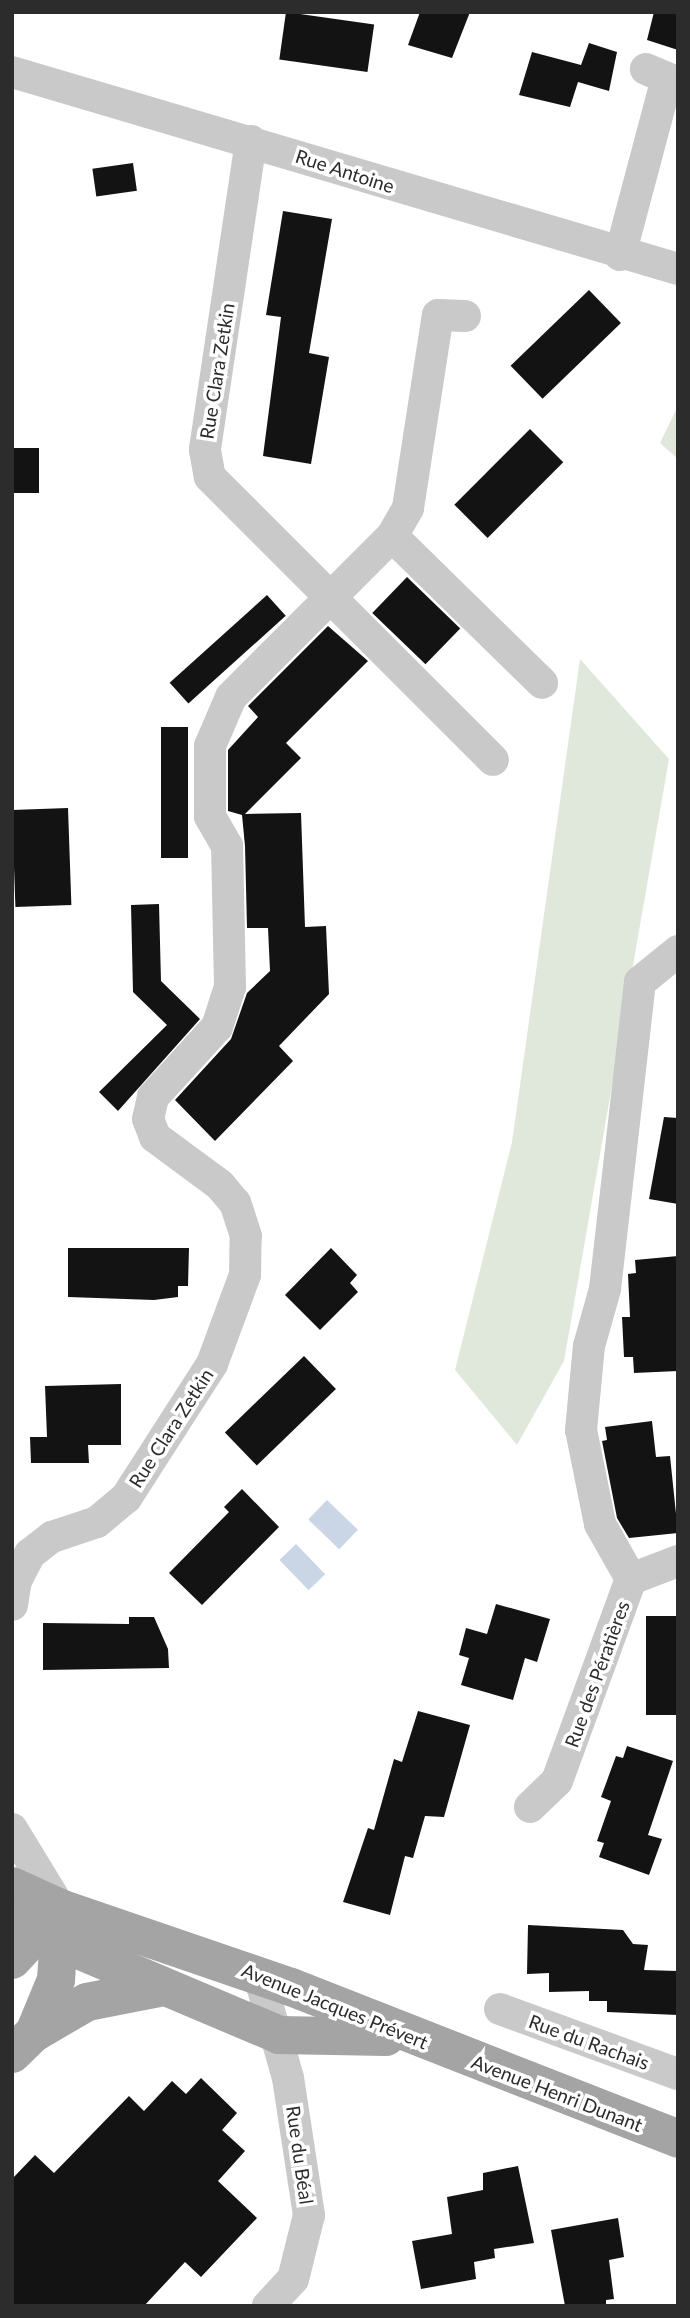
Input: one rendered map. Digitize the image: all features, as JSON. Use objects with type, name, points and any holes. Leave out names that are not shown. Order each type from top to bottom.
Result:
[{"type":"main road","name":"Avenue Jacques Prévert","points":[[12,1886],[37,1934],[279,2035],[366,2033],[436,2047]]},
{"type":"main road","name":"Avenue Jacques Prévert","points":[[37,1934],[259,1975],[436,2047]]},
{"type":"main road","points":[[23,2044],[56,1980],[37,1934]]},
{"type":"main road","points":[[23,2044],[87,2001],[166,1988]]},
{"type":"main road","name":"Avenue Henri Dunant","points":[[436,2047],[678,2139]]},
{"type":"street","points":[[620,255],[667,78],[646,69]]},
{"type":"street","name":"Rue Antoine","points":[[12,72],[251,141],[620,255],[678,269]]},
{"type":"street","name":"Rue Clara Zetkin","points":[[251,141],[205,450],[209,477],[226,500],[493,760]]},
{"type":"street","name":"Rue Clara Zetkin","points":[[12,1605],[16,1581],[30,1554],[52,1537],[97,1522],[126,1498],[212,1364],[245,1275],[246,1236],[235,1203],[220,1185],[155,1137],[148,1119],[153,1097],[217,1027],[230,987],[227,846],[210,816],[211,746],[231,697],[326,597],[392,536],[408,508],[438,315],[464,316]]},
{"type":"street","points":[[392,536],[542,683]]},
{"type":"street","name":"Rue des Pératières","points":[[530,1807],[557,1782],[631,1579],[600,1524],[581,1430],[614,1206],[640,982],[678,951]]},
{"type":"street","points":[[631,1579],[678,1561]]},
{"type":"street","points":[[12,1829],[37,1934]]},
{"type":"street","name":"Rue du Béal","points":[[259,1975],[279,2035],[309,2215],[293,2279],[268,2306]]},
{"type":"street","name":"Rue du Rachais","points":[[500,2009],[678,2074]]},
{"type":"street","points":[[279,2035],[314,2014],[353,2013]]},
{"type":"shaded area","points":[[678,406],[678,459],[660,443]]},
{"type":"shaded area","points":[[580,659],[669,759],[564,1361],[517,1445],[455,1370],[512,1142]]},
{"type":"water","points":[[327,1500],[358,1530],[339,1549],[308,1519]]},
{"type":"water","points":[[296,1544],[325,1574],[309,1590],[279,1560]]},
{"type":"building","points":[[286,12],[374,24],[367,72],[279,60]]},
{"type":"building","points":[[420,12],[470,12],[452,58],[408,45]]},
{"type":"building","points":[[654,12],[678,12],[678,50],[647,40]]},
{"type":"building","points":[[589,43],[617,52],[609,91],[578,82],[570,107],[519,95],[532,52],[581,65]]},
{"type":"building","points":[[133,163],[137,191],[96,196],[92,169]]},
{"type":"building","points":[[283,211],[332,219],[309,353],[329,357],[311,464],[263,456],[281,317],[266,315]]},
{"type":"building","points":[[589,290],[621,323],[543,399],[511,366]]},
{"type":"building","points":[[530,429],[563,462],[488,538],[454,505]]},
{"type":"building","points":[[12,448],[39,448],[39,493],[12,493]]},
{"type":"building","points":[[407,577],[460,628],[425,664],[372,613]]},
{"type":"building","points":[[267,595],[286,616],[188,703],[170,683]]},
{"type":"building","points":[[328,626],[368,661],[286,743],[301,758],[245,814],[301,813],[305,927],[326,926],[329,994],[279,1046],[293,1061],[215,1141],[175,1100],[231,1039],[247,993],[270,971],[268,928],[247,928],[242,815],[228,811],[228,750],[258,717],[248,706]]},
{"type":"building","points":[[161,727],[188,727],[188,858],[161,858]]},
{"type":"building","points":[[68,808],[71,905],[15,907],[12,810]]},
{"type":"building","points":[[159,904],[161,981],[200,1019],[118,1111],[99,1092],[167,1025],[133,992],[131,905]]},
{"type":"building","points":[[664,1117],[678,1118],[678,1204],[649,1199]]},
{"type":"building","points":[[68,1248],[189,1248],[188,1286],[178,1286],[178,1297],[154,1300],[68,1297]]},
{"type":"building","points":[[331,1248],[357,1275],[350,1283],[358,1292],[320,1330],[285,1295]]},
{"type":"building","points":[[678,1256],[678,1371],[634,1373],[633,1357],[624,1357],[622,1317],[630,1317],[628,1274],[636,1273],[635,1260]]},
{"type":"building","points":[[304,1356],[336,1389],[257,1466],[225,1432]]},
{"type":"building","points":[[121,1384],[121,1445],[88,1445],[89,1463],[31,1463],[30,1437],[47,1437],[45,1386]]},
{"type":"building","points":[[652,1421],[656,1457],[670,1456],[678,1533],[629,1538],[617,1518],[602,1441],[607,1440],[605,1427]]},
{"type":"building","points":[[242,1489],[279,1527],[202,1605],[169,1573],[229,1512],[224,1507]]},
{"type":"building","points":[[496,1604],[550,1619],[537,1662],[525,1658],[513,1700],[461,1685],[469,1658],[459,1655],[466,1628],[487,1634]]},
{"type":"building","points":[[646,1616],[678,1616],[678,1715],[646,1715]]},
{"type":"building","points":[[129,1617],[154,1617],[168,1649],[169,1668],[43,1670],[43,1623],[129,1624]]},
{"type":"building","points":[[418,1711],[470,1725],[444,1817],[425,1816],[413,1858],[405,1856],[390,1915],[343,1902],[368,1828],[374,1830],[394,1759],[402,1762]]},
{"type":"building","points":[[627,1746],[673,1761],[648,1835],[662,1839],[649,1875],[599,1857],[604,1843],[597,1841],[611,1801],[601,1797],[616,1756],[623,1758]]},
{"type":"building","points":[[528,1925],[623,1930],[633,1944],[648,1945],[644,1970],[678,1971],[678,2015],[607,2012],[607,2001],[589,2001],[589,1991],[549,1992],[549,1973],[527,1974]]},
{"type":"building","points":[[201,2078],[237,2113],[222,2130],[245,2151],[218,2181],[257,2218],[201,2277],[185,2262],[144,2306],[12,2306],[12,2179],[35,2155],[54,2173],[129,2096],[144,2111],[172,2081],[186,2094]]},
{"type":"building","points":[[518,2166],[534,2243],[494,2249],[495,2258],[474,2262],[476,2279],[421,2289],[412,2241],[452,2234],[447,2197],[483,2190],[483,2173]]},
{"type":"building","points":[[618,2218],[624,2257],[609,2260],[614,2299],[606,2300],[606,2306],[565,2306],[551,2230]]}]
